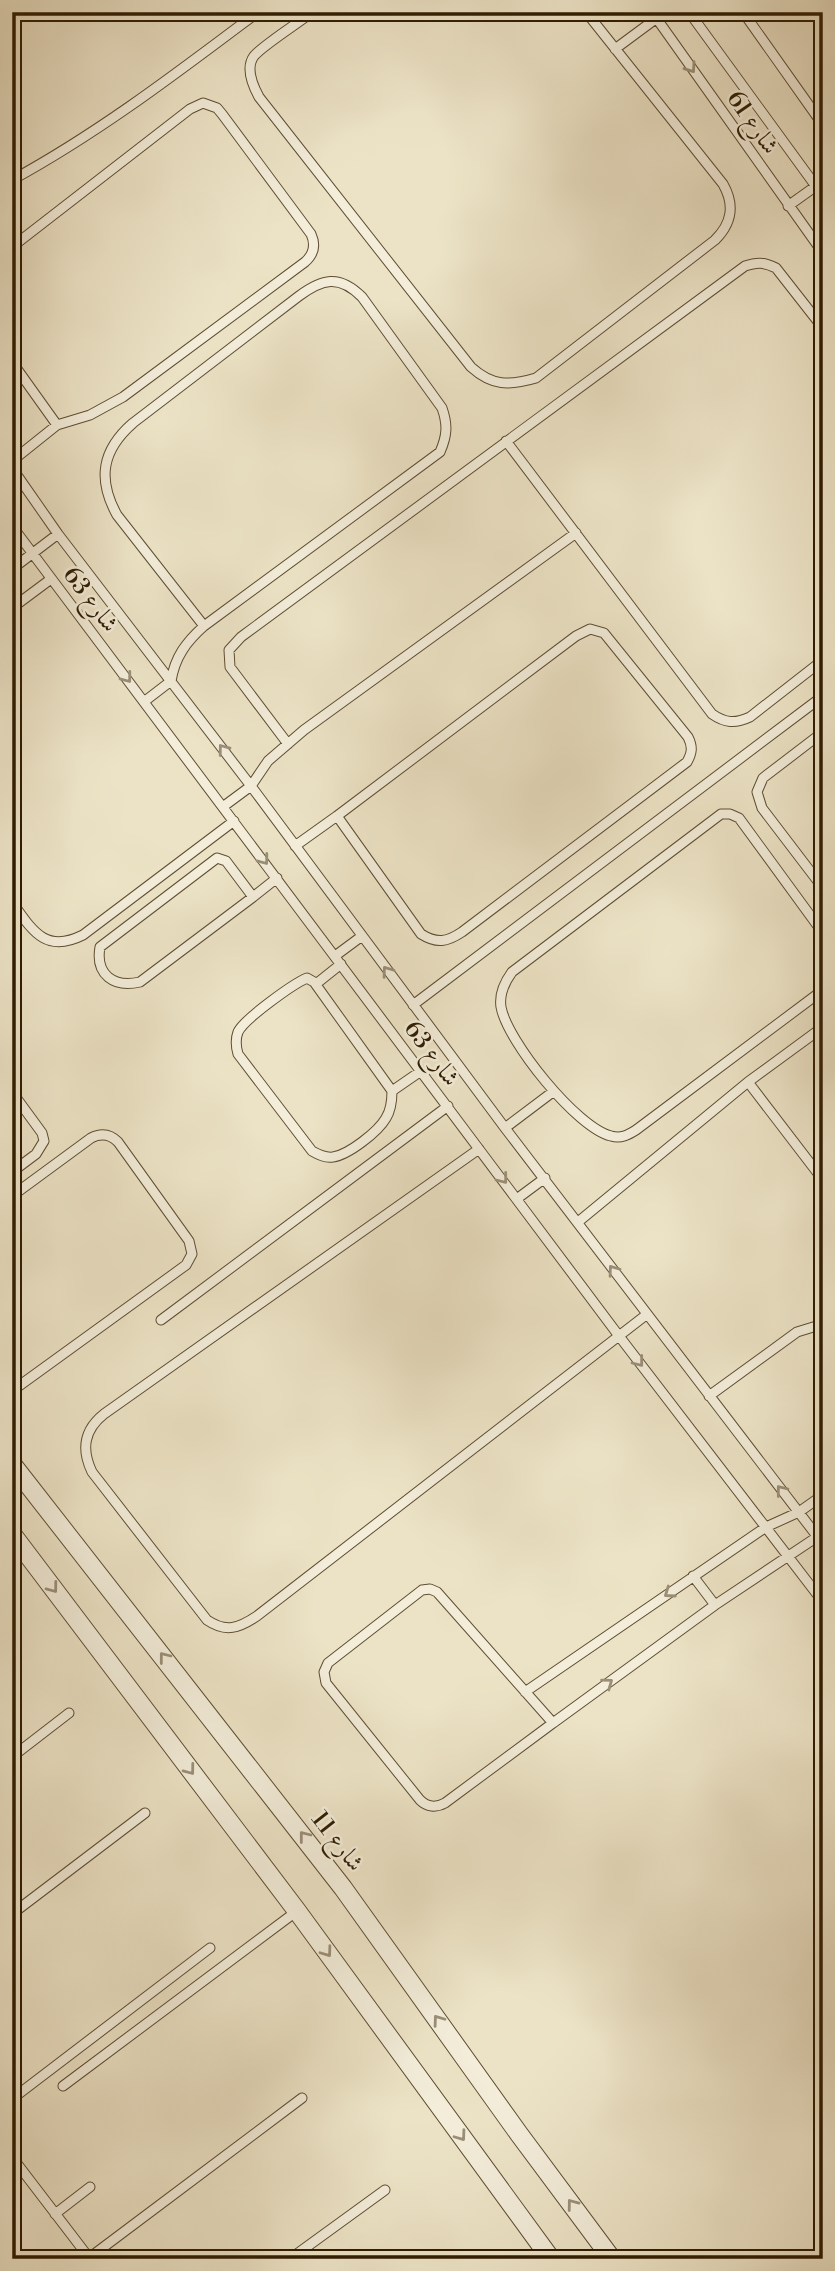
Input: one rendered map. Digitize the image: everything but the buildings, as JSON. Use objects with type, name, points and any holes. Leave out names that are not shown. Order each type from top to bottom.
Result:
[{"type":"street","name":"شارع 11","points":[[12,1464],[343,1888],[612,2259]]},
{"type":"street","points":[[12,1534],[297,1911],[551,2259]]},
{"type":"lane","points":[[12,180],[53,158],[131,107],[258,12]]},
{"type":"lane","points":[[312,12],[254,56],[250,70],[252,84],[259,97],[471,367],[483,378],[500,383],[518,383],[536,378],[715,240],[725,230],[730,219],[729,195],[723,184],[586,12]]},
{"type":"lane","points":[[615,48],[654,15],[665,12]]},
{"type":"lane","name":"شارع 61","points":[[689,12],[819,186],[823,196]]},
{"type":"lane","points":[[743,12],[823,125]]},
{"type":"lane","name":"شارع 61","points":[[654,15],[823,253]]},
{"type":"lane","points":[[12,247],[190,109],[203,103],[217,108],[314,240],[313,252],[305,262],[123,397],[90,415],[58,425],[12,461]]},
{"type":"lane","points":[[788,206],[819,186]]},
{"type":"lane","points":[[288,744],[230,667],[229,650],[234,642],[745,266],[755,262],[776,268],[823,328]]},
{"type":"lane","points":[[145,701],[171,681],[173,666],[181,651],[191,637],[204,626],[440,452],[446,438],[447,422],[442,408],[362,297],[352,287],[339,281],[325,281],[312,287],[133,423],[120,434],[110,449],[105,474],[108,500],[204,626]]},
{"type":"lane","points":[[12,362],[58,425]]},
{"type":"lane","points":[[506,442],[712,714],[720,720],[730,722],[750,717],[823,660]]},
{"type":"lane","name":"شارع 63","points":[[12,468],[58,534],[251,786],[646,1315],[821,1538]]},
{"type":"lane","name":"شارع 63","points":[[12,526],[619,1336],[823,1602]]},
{"type":"lane","points":[[224,806],[251,786],[268,761],[304,730],[576,533]]},
{"type":"lane","points":[[12,569],[58,534]]},
{"type":"lane","points":[[12,608],[51,579]]},
{"type":"lane","points":[[295,846],[576,636],[590,629],[604,633],[688,737],[692,746],[692,754],[687,762],[462,932],[442,942],[421,934],[337,816]]},
{"type":"lane","points":[[412,1005],[823,696]]},
{"type":"lane","points":[[823,732],[763,778],[757,793],[762,807],[823,888]]},
{"type":"lane","points":[[823,933],[739,818],[720,814],[512,972],[501,992],[503,1016],[514,1036],[554,1091],[588,1125],[614,1137],[626,1136],[823,990]]},
{"type":"lane","points":[[12,902],[34,932],[58,943],[71,941],[83,935],[234,821]]},
{"type":"lane","points":[[253,897],[226,861],[218,858],[100,947],[98,958],[101,968],[108,977],[118,983],[129,985],[140,982],[253,897],[277,878]]},
{"type":"lane","points":[[335,956],[362,936]]},
{"type":"lane","points":[[316,984],[341,964]]},
{"type":"lane","points":[[310,979],[392,1091],[392,1104],[379,1127],[341,1154],[331,1158],[321,1156],[312,1151],[238,1054],[236,1038],[243,1024],[302,980],[310,979]]},
{"type":"lane","points":[[578,1222],[748,1082],[823,1027]]},
{"type":"lane","points":[[392,1091],[421,1071]]},
{"type":"lane","points":[[748,1082],[823,1180]]},
{"type":"lane","points":[[505,1128],[554,1091]]},
{"type":"lane","points":[[12,1092],[42,1133],[44,1141],[36,1154],[12,1172]]},
{"type":"lane","points":[[162,1320],[448,1106]]},
{"type":"lane","points":[[12,1196],[92,1138],[108,1135],[118,1142],[189,1241],[192,1254],[186,1265],[12,1391]]},
{"type":"lane","points":[[480,1149],[104,1414],[94,1422],[87,1434],[84,1447],[92,1472],[207,1620],[226,1629],[236,1628],[257,1616],[646,1315]]},
{"type":"lane","points":[[518,1198],[545,1178]]},
{"type":"lane","points":[[709,1396],[797,1332],[823,1324]]},
{"type":"lane","points":[[526,1692],[766,1527],[799,1512],[823,1494]]},
{"type":"lane","points":[[553,1723],[437,1591],[430,1589],[422,1590],[328,1662],[324,1672],[326,1683],[419,1800],[429,1806],[440,1806],[715,1605],[789,1555],[821,1538]]},
{"type":"lane","points":[[693,1577],[715,1605]]},
{"type":"lane","points":[[12,1757],[69,1713]]},
{"type":"lane","points":[[12,1914],[145,1813]]},
{"type":"lane","points":[[62,2086],[297,1911]]},
{"type":"lane","points":[[12,2099],[211,1948]]},
{"type":"lane","points":[[12,2157],[89,2258],[302,2098]]},
{"type":"lane","points":[[55,2214],[90,2187]]},
{"type":"lane","points":[[290,2259],[385,2190]]}]
